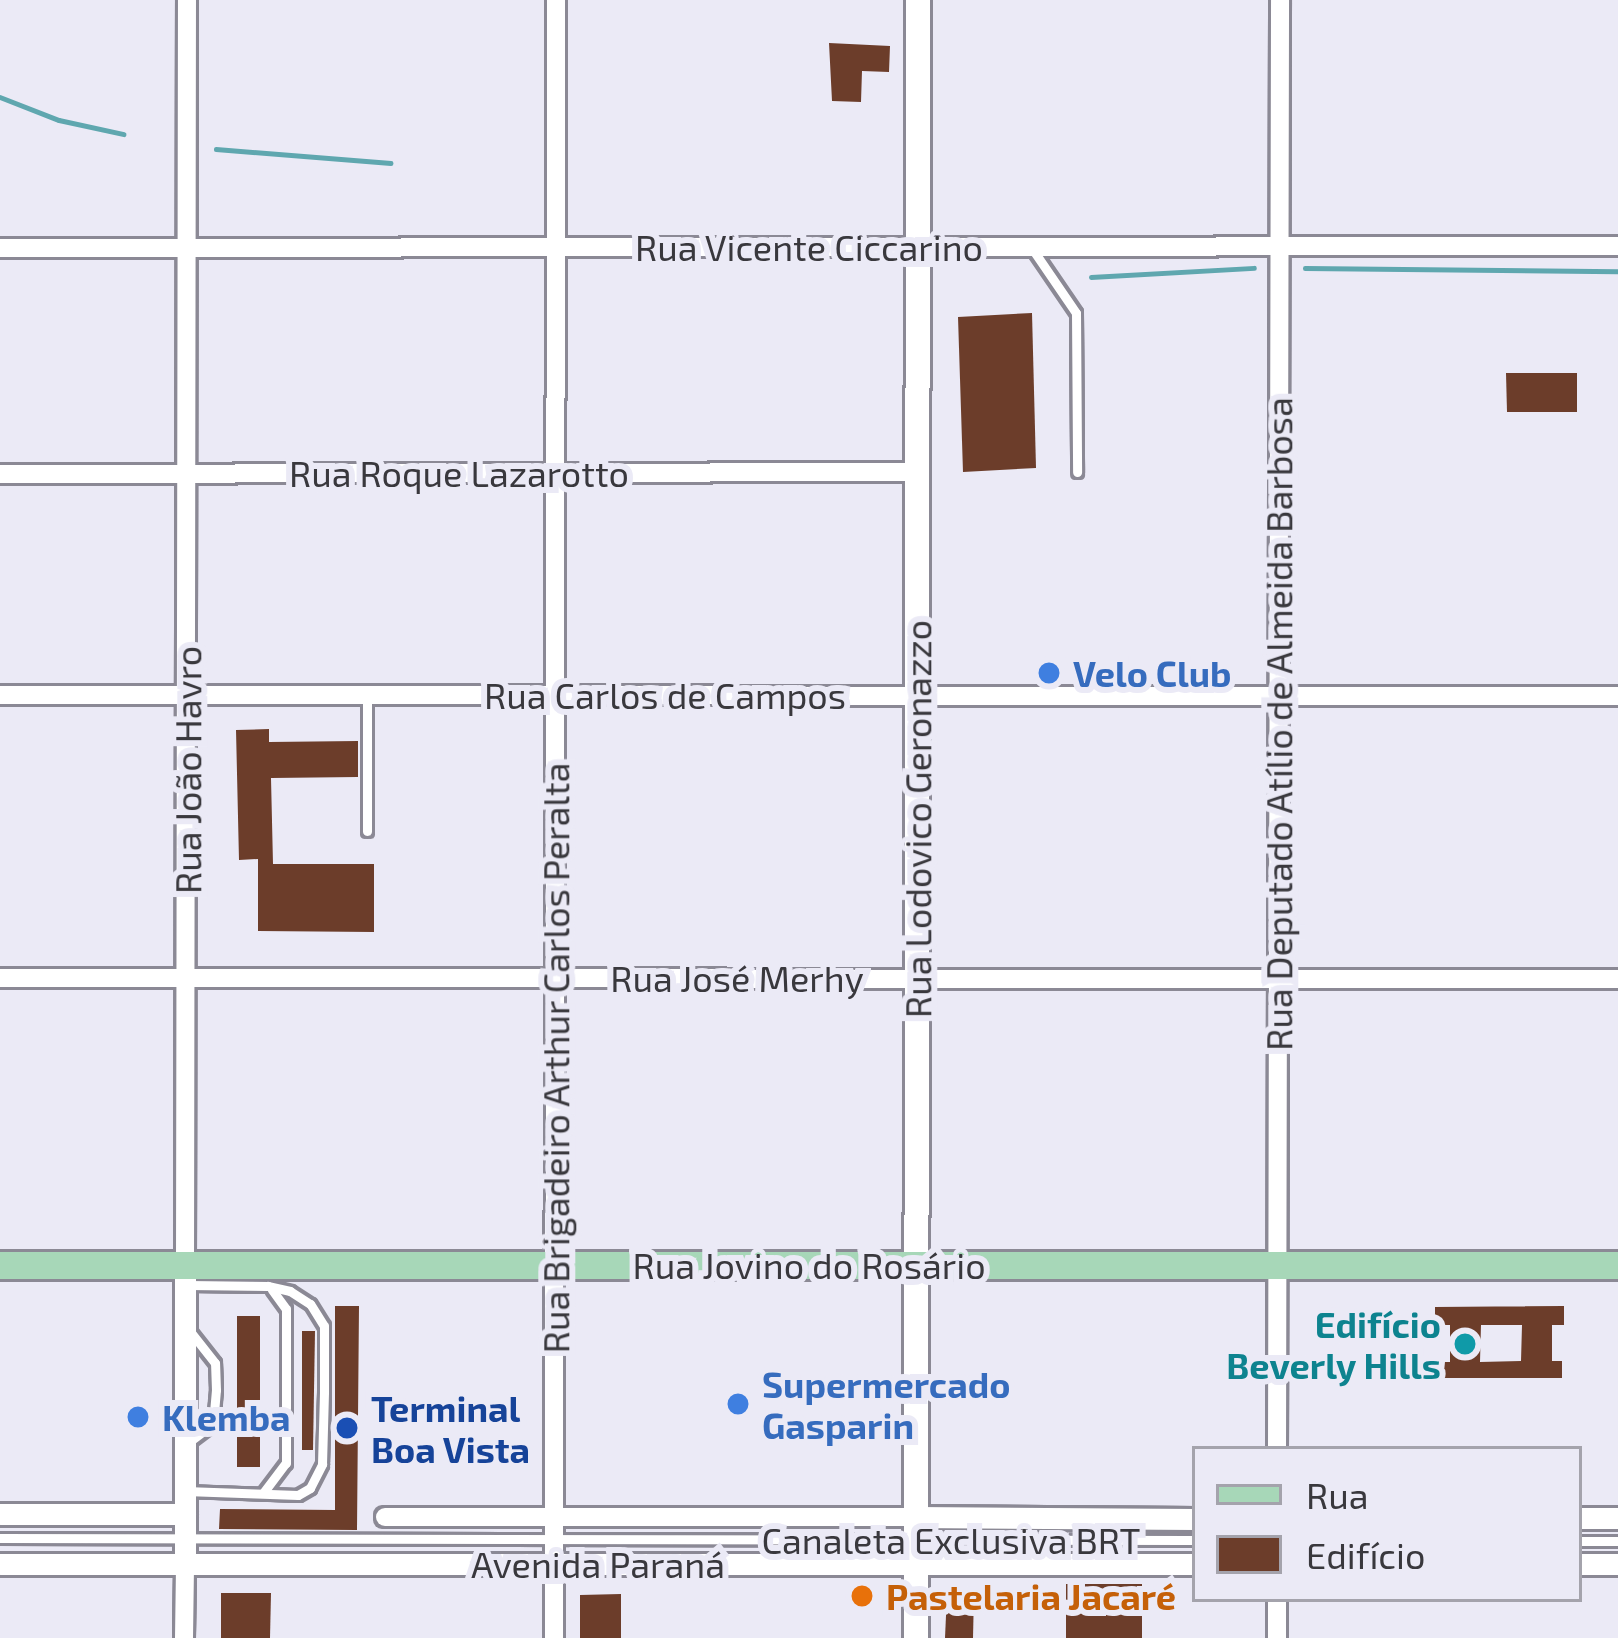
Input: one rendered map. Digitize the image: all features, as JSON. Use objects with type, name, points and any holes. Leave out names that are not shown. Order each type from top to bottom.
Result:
[{"type":"main road","name":"Rua Lodovico Geronazzo","points":[[916,1638],[918,0]]},
{"type":"main road","name":"Rua Jovino do Rosário","points":[[0,1265],[185,1275],[555,1265],[1618,1265]]},
{"type":"street","name":"Rua João Havro","points":[[184,1564],[187,0]]},
{"type":"street","name":"Rua Brigadeiro Arthur Carlos Peralta","points":[[554,1638],[556,0]]},
{"type":"street","name":"Rua Deputado Atílio de Almeida Barbosa","points":[[1277,1446],[1280,0]]},
{"type":"street","name":"Rua Vicente Ciccarino","points":[[0,248],[1618,246]]},
{"type":"street","name":"Rua Roque Lazarotto","points":[[0,474],[917,472]]},
{"type":"street","name":"Rua Carlos de Campos","points":[[0,695],[1618,696]]},
{"type":"street","name":"Rua José Merhy","points":[[0,978],[1618,979]]},
{"type":"street","points":[[0,1514],[185,1503]]},
{"type":"street","name":"Avenida Paraná","points":[[385,1517],[555,1518],[916,1540],[1192,1564]]},
{"type":"street","points":[[1582,1518],[1618,1518]]},
{"type":"street","name":"Avenida Paraná","points":[[4,1561],[554,1564],[1192,1519]]},
{"type":"street","points":[[184,1564],[184,1638]]},
{"type":"street","points":[[1582,1564],[1618,1564]]},
{"type":"street","points":[[1277,1602],[1277,1638]]},
{"type":"lane","points":[[1031,247],[1076,313],[1078,472]]},
{"type":"lane","points":[[367,695],[367,831]]},
{"type":"lane","points":[[185,1275],[290,1291],[310,1304],[324,1326],[318,1478],[298,1495],[263,1493],[185,1503]]},
{"type":"lane","points":[[263,1493],[286,1463],[286,1309],[268,1286]]},
{"type":"lane","points":[[0,1538],[185,1539]]},
{"type":"lane","name":"Canaleta Exclusiva BRT","points":[[185,1539],[1192,1540]]},
{"type":"lane","points":[[1582,1541],[1618,1541]]},
{"type":"building","points":[[829,43],[890,46],[889,72],[862,71],[861,102],[832,101]]},
{"type":"building","points":[[1032,313],[1036,468],[963,472],[958,317]]},
{"type":"building","points":[[1506,373],[1577,373],[1577,412],[1507,412]]},
{"type":"building","points":[[269,729],[269,742],[358,741],[358,777],[271,778],[273,864],[374,864],[374,932],[258,931],[258,859],[239,860],[236,730]]},
{"type":"building","name":"Terminal Boa Vista","points":[[335,1306],[359,1306],[357,1530],[219,1529],[220,1509],[335,1510]]},
{"type":"building","points":[[1564,1306],[1564,1325],[1552,1325],[1552,1361],[1562,1361],[1562,1378],[1435,1378],[1436,1362],[1450,1362],[1450,1325],[1435,1325],[1435,1307]],"holes":[[[1481,1325],[1522,1325],[1521,1361],[1480,1362]]]},
{"type":"building","points":[[237,1316],[260,1316],[260,1467],[237,1467]]},
{"type":"building","name":"Terminal Boa Vista","points":[[302,1331],[315,1331],[313,1450],[302,1450]]},
{"type":"building","points":[[1066,1584],[1142,1584],[1142,1638],[1066,1638]]},
{"type":"building","points":[[221,1593],[271,1593],[270,1638],[221,1638]]},
{"type":"building","points":[[947,1593],[974,1593],[973,1638],[945,1638]]},
{"type":"building","points":[[621,1594],[621,1638],[580,1638],[580,1595]]},
{"type":"waterway","points":[[0,97],[59,120],[123,134]]},
{"type":"waterway","points":[[216,149],[390,163]]},
{"type":"waterway","points":[[1091,277],[1254,268]]},
{"type":"waterway","points":[[1305,268],[1617,271]]},
{"type":"place","name":"Velo Club","points":[[1049,673]]},
{"type":"place","name":"Edifício Beverly Hills","points":[[1465,1344]]},
{"type":"place","name":"Supermercado Gasparin","points":[[738,1404]]},
{"type":"place","name":"Klemba","points":[[138,1417]]},
{"type":"place","name":"Terminal Boa Vista","points":[[347,1428]]},
{"type":"place","name":"Pastelaria Jacaré","points":[[862,1596]]}]
